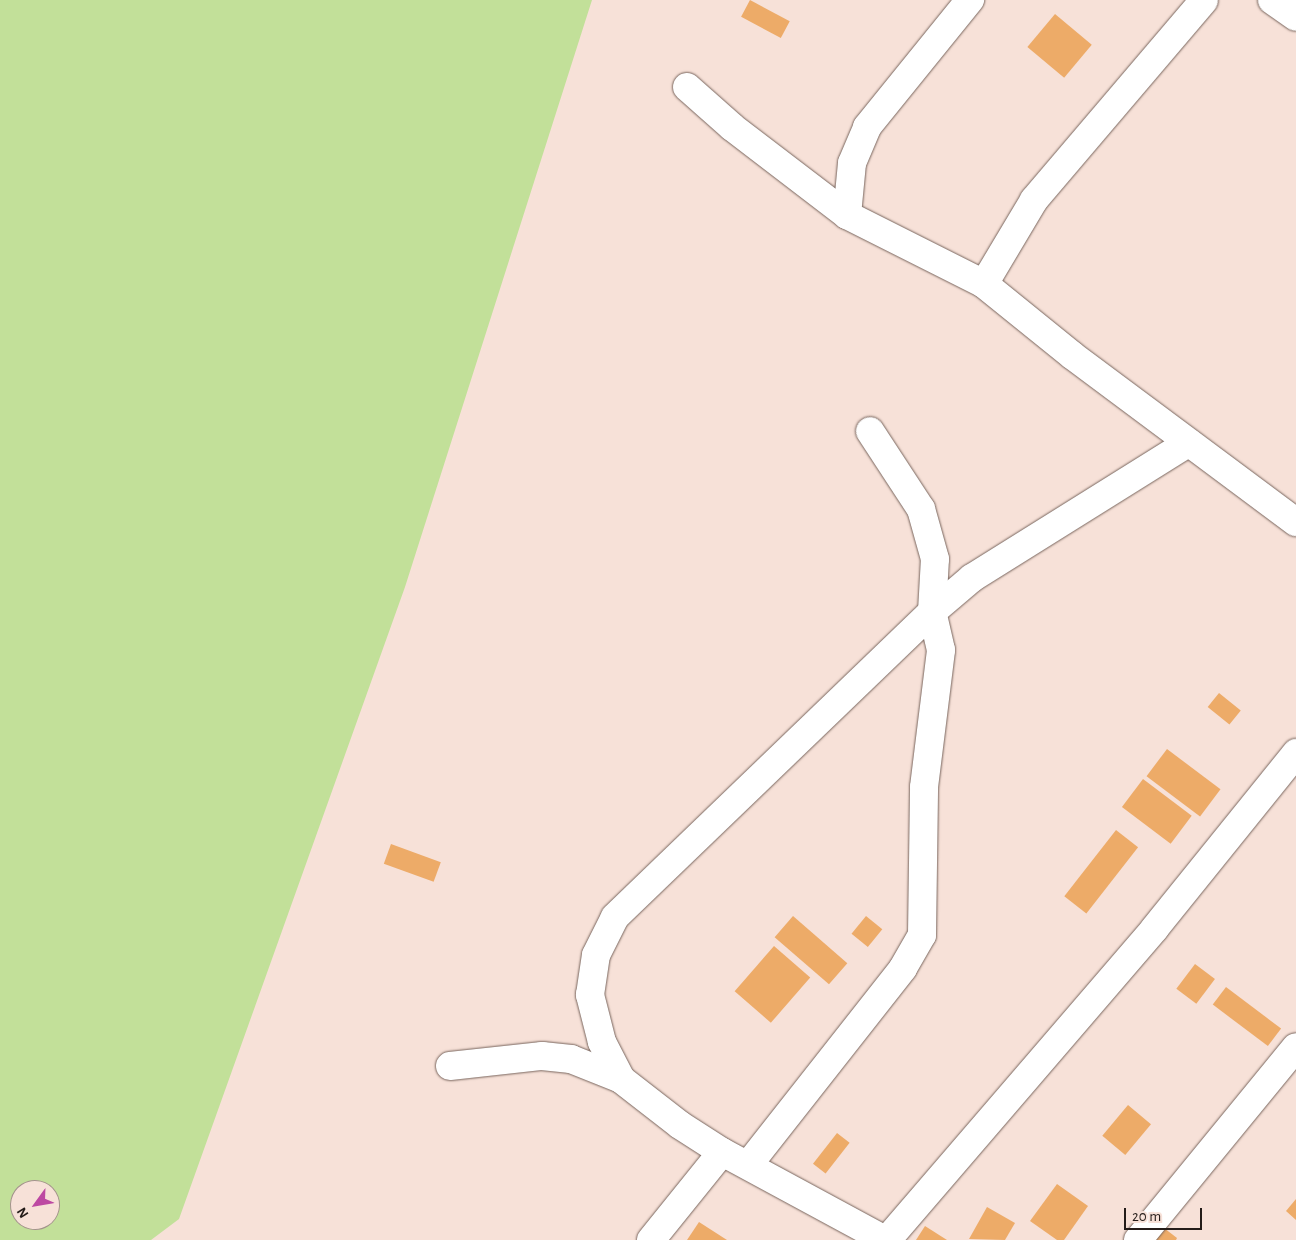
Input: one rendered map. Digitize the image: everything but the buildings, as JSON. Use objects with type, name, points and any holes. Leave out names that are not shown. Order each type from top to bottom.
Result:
[{"type":"street","points":[[847,215],[852,163],[867,126],[970,0]]},
{"type":"street","points":[[984,284],[1034,200],[1204,0]]},
{"type":"street","points":[[1272,0],[1296,18]]},
{"type":"street","points":[[687,87],[732,127],[847,215],[984,284],[1188,443],[1296,522]]},
{"type":"street","points":[[748,1164],[903,968],[922,934],[924,787],[941,650],[932,612],[935,559],[921,509],[870,431]]},
{"type":"street","points":[[622,1079],[602,1042],[590,995],[596,955],[615,917],[932,612],[972,578],[1188,443]]},
{"type":"street","points":[[450,1066],[542,1056],[572,1059],[622,1079],[680,1125],[722,1152],[748,1164],[886,1240],[1155,928],[1296,753]]},
{"type":"street","points":[[1138,1240],[1296,1047]]},
{"type":"street","points":[[651,1240],[722,1152]]},
{"type":"green space","points":[[0,0],[592,0],[405,587],[179,1219],[151,1240],[0,1240]]}]
